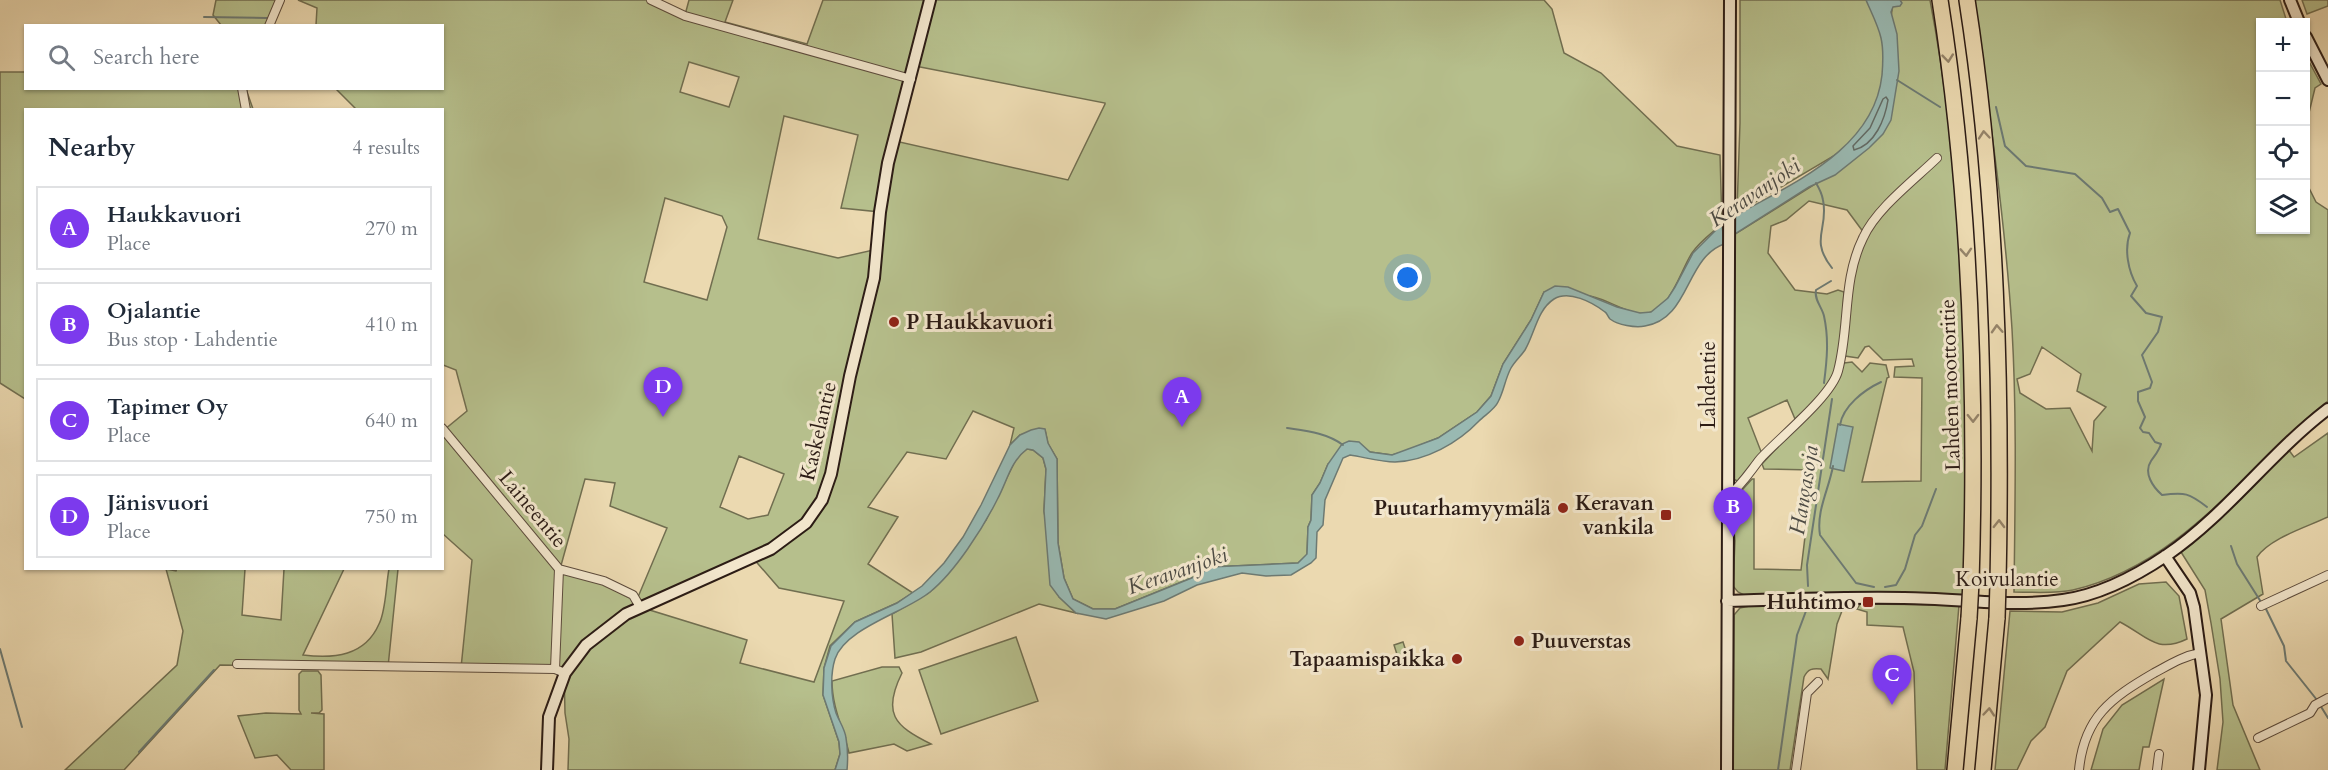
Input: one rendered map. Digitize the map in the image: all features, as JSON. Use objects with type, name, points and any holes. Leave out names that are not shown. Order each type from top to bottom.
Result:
[{"type":"highway","name":"Lahden moottoritie","points":[[1940,0],[1956,130],[1967,257],[1974,484],[1969,618],[1955,770]]},
{"type":"highway","points":[[1967,0],[1984,125],[1994,256],[1999,371],[1997,618],[1983,770]]},
{"type":"street","points":[[270,24],[280,0]]},
{"type":"street","points":[[651,0],[685,16],[911,79]]},
{"type":"street","name":"Kaskelantie","points":[[547,770],[549,717],[560,671],[586,645],[626,614],[771,549],[806,523],[822,500],[831,474],[850,376],[870,300],[886,172],[930,0]]},
{"type":"street","name":"Lahdentie","points":[[1727,770],[1730,0]]},
{"type":"street","points":[[2290,0],[2297,18]]},
{"type":"street","points":[[2310,44],[2328,80]]},
{"type":"street","points":[[242,90],[246,108]]},
{"type":"street","points":[[1727,496],[1737,489],[1760,460],[1818,400],[1837,375],[1841,357],[1849,275],[1863,237],[1881,211],[1937,158]]},
{"type":"street","name":"Koivulantie","points":[[1727,601],[1917,598],[2013,603],[2063,600],[2090,593],[2121,582],[2165,556],[2218,513],[2291,440],[2328,409]]},
{"type":"street","name":"Laineentie","points":[[444,430],[559,569],[604,581],[633,595],[640,608]]},
{"type":"street","points":[[2165,556],[2190,593],[2194,606],[2206,707],[2199,770]]},
{"type":"street","points":[[237,664],[560,671],[559,569]]},
{"type":"street","points":[[2262,606],[2328,575]]},
{"type":"street","points":[[2079,770],[2088,734],[2109,703],[2122,692],[2181,658],[2200,653]]},
{"type":"street","points":[[1796,770],[1807,693],[1818,682]]},
{"type":"street","points":[[2258,738],[2310,713],[2322,701]]},
{"type":"street","points":[[2157,770],[2159,753]]},
{"type":"green space","points":[[216,0],[280,0],[268,24],[220,24],[213,15]]},
{"type":"green space","points":[[298,0],[651,0],[685,15],[689,0],[733,0],[725,22],[807,44],[823,0],[1544,0],[1552,9],[1564,53],[1601,73],[1677,146],[1720,155],[1722,224],[1695,249],[1672,292],[1658,309],[1648,313],[1637,313],[1588,295],[1544,292],[1531,320],[1503,364],[1491,396],[1477,412],[1438,438],[1406,451],[1392,455],[1370,452],[1361,446],[1328,464],[1312,495],[1307,555],[1298,563],[1210,567],[1199,575],[1115,609],[1093,609],[1073,599],[1064,578],[1058,543],[1057,459],[1048,444],[1045,430],[1020,435],[1010,445],[1014,428],[973,411],[946,459],[907,452],[868,507],[898,517],[868,564],[913,593],[855,622],[830,646],[824,668],[823,695],[839,742],[840,754],[835,770],[568,770],[569,739],[565,713],[564,669],[461,668],[472,560],[444,535],[444,430],[467,411],[456,370],[444,365],[444,108],[355,108],[337,90],[444,90],[444,24],[316,24],[317,8]],"holes":[[[689,62],[739,77],[729,107],[680,92]],[[915,66],[1105,103],[1068,180],[895,141]],[[784,116],[858,135],[841,208],[880,212],[878,249],[838,258],[758,239]],[[665,198],[722,216],[727,227],[707,300],[644,282]],[[739,456],[784,474],[768,515],[748,519],[720,507]],[[585,479],[615,483],[610,506],[667,528],[638,597],[645,605],[752,557],[779,588],[844,601],[814,682],[740,663],[747,640],[640,607],[633,595],[560,569]]]},
{"type":"green space","points":[[1740,0],[1869,0],[1888,50],[1875,120],[1837,154],[1742,210],[1737,210],[1740,123]]},
{"type":"green space","points":[[1885,0],[1930,0],[1952,148],[1963,297],[1965,372],[1963,597],[1744,595],[1733,586],[1735,541],[1732,508],[1734,499],[1754,479],[1754,569],[1801,570],[1813,470],[1764,469],[1762,464],[1814,407],[1844,363],[1852,362],[1862,372],[1870,363],[1886,365],[1889,377],[1862,482],[1921,481],[1922,378],[1894,377],[1895,367],[1914,366],[1912,359],[1883,360],[1869,346],[1865,347],[1858,358],[1845,356],[1850,295],[1864,233],[1847,210],[1809,201],[1786,220],[1771,226],[1768,253],[1795,290],[1827,294],[1838,290],[1844,292],[1838,364],[1828,386],[1795,419],[1787,400],[1748,418],[1762,454],[1740,482],[1733,479],[1735,234],[1817,183],[1874,139],[1892,10]]},
{"type":"green space","points":[[1973,0],[2280,0],[2286,18],[2256,18],[2256,234],[2310,234],[2310,190],[2316,202],[2328,210],[2328,401],[2181,536],[2130,569],[2103,581],[2073,590],[2014,592],[2014,362],[2009,288],[1991,123]],"holes":[[[2042,347],[2081,374],[2077,391],[2106,407],[2094,421],[2092,451],[2070,408],[2046,409],[2020,393],[2017,379],[2030,374]]]},
{"type":"green space","points":[[2302,0],[2328,0],[2328,6],[2307,14]]},
{"type":"green space","points":[[2310,63],[2321,84],[2315,88],[2310,109]]},
{"type":"green space","points":[[0,72],[24,72],[24,90],[246,90],[253,108],[24,108],[24,398],[0,383]]},
{"type":"green space","points":[[2328,433],[2328,517],[2280,539],[2263,550],[2257,557],[2263,594],[2221,619],[2233,705],[2260,770],[2217,770],[2223,722],[2220,679],[2205,590],[2181,552],[2182,547],[2224,515],[2288,449],[2294,457]]},
{"type":"green space","points":[[1027,449],[1033,450],[1043,458],[1046,469],[1044,511],[1059,597],[1076,613],[1039,604],[921,652],[895,658],[892,614],[930,592],[947,574],[986,520],[1017,457]]},
{"type":"green space","points":[[166,570],[245,570],[242,615],[281,620],[284,570],[344,570],[303,655],[326,656],[357,649],[373,635],[383,612],[389,570],[398,570],[388,667],[220,665],[124,770],[65,770],[177,665],[183,631]]},
{"type":"green space","points":[[2166,582],[2179,596],[2187,639],[2167,645],[2159,644],[2120,622],[2067,671],[2045,727],[2031,741],[2017,770],[1995,770],[2010,611],[2062,612],[2098,603],[2139,584]]},
{"type":"green space","points":[[1845,603],[1837,624],[1828,679],[1821,669],[1813,669],[1804,677],[1790,770],[1733,770],[1734,615],[1740,608],[1754,605]]},
{"type":"green space","points":[[1860,604],[1959,605],[1945,770],[1917,770],[1914,672],[1903,627],[1867,625],[1867,612],[1857,609]]},
{"type":"green space","points":[[1016,637],[1038,701],[941,734],[919,670]]},
{"type":"green space","points":[[1403,642],[1410,663],[1401,667],[1394,645]]},
{"type":"green space","points":[[882,667],[899,667],[902,673],[893,698],[895,717],[908,731],[931,744],[907,751],[894,744],[849,753],[836,709],[832,681]]},
{"type":"green space","points":[[302,671],[318,671],[321,675],[322,710],[319,713],[311,713],[324,714],[324,770],[291,770],[277,755],[255,758],[238,716],[266,713],[301,714],[299,674]]},
{"type":"green space","points":[[2164,679],[2149,747],[2143,747],[2139,770],[2091,770],[2103,729],[2122,705]]},
{"type":"water","points":[[1866,0],[1900,0],[1902,3],[1900,6],[1893,7],[1891,12],[1897,34],[1899,71],[1891,120],[1883,134],[1869,148],[1835,175],[1809,187],[1735,234],[1735,216],[1781,191],[1827,161],[1847,144],[1864,124],[1876,101],[1882,75],[1883,57],[1880,33]]},
{"type":"water","points":[[1722,224],[1724,244],[1711,251],[1671,312],[1660,321],[1645,326],[1627,326],[1613,321],[1600,308],[1580,298],[1566,296],[1554,299],[1544,309],[1525,350],[1511,368],[1497,405],[1461,437],[1430,454],[1407,461],[1389,462],[1350,455],[1343,458],[1325,500],[1323,525],[1317,532],[1316,558],[1291,575],[1266,576],[1242,573],[1197,585],[1164,601],[1106,619],[1076,613],[1050,585],[1044,511],[1046,469],[1043,458],[1033,450],[1027,449],[1013,466],[976,536],[949,573],[930,592],[863,629],[841,648],[833,665],[832,686],[836,713],[845,735],[848,762],[847,770],[835,770],[840,754],[839,742],[823,695],[824,668],[831,646],[855,622],[897,603],[922,586],[944,563],[963,537],[981,505],[1010,445],[1020,435],[1039,428],[1045,429],[1048,443],[1057,459],[1058,543],[1064,578],[1073,599],[1093,609],[1115,609],[1199,575],[1210,567],[1298,563],[1307,554],[1312,495],[1328,464],[1342,444],[1349,441],[1359,442],[1370,452],[1392,455],[1438,438],[1477,412],[1491,396],[1503,364],[1531,320],[1544,292],[1555,286],[1568,287],[1617,307],[1640,313],[1651,312],[1668,298],[1693,253]]},
{"type":"water","points":[[1838,424],[1853,427],[1844,471],[1830,468]]},
{"type":"waterway","points":[[204,17],[267,18]]},
{"type":"waterway","points":[[1897,80],[1940,107]]},
{"type":"waterway","points":[[1996,107],[2005,146],[2026,166],[2075,174],[2102,198],[2110,212],[2118,209],[2130,233],[2127,246],[2128,260],[2137,286],[2131,296],[2146,313],[2162,317],[2158,332],[2142,355],[2152,382],[2150,388],[2138,392],[2138,401],[2145,417],[2140,428],[2143,432],[2149,433],[2155,442],[2161,444],[2149,466],[2149,475],[2152,484],[2162,495],[2186,495],[2207,507]]},
{"type":"waterway","name":"Hangasoja","points":[[1816,183],[1822,196],[1824,210],[1822,249],[1832,268]]},
{"type":"waterway","name":"Hangasoja","points":[[1824,383],[1827,333],[1816,290],[1831,281]]},
{"type":"waterway","points":[[1840,425],[1845,411],[1855,399],[1881,382]]},
{"type":"waterway","name":"Hangasoja","points":[[1808,586],[1807,565],[1832,399]]},
{"type":"waterway","points":[[1287,428],[1324,435],[1343,445]]},
{"type":"waterway","points":[[1833,466],[1821,509],[1820,535],[1856,583],[1874,587]]},
{"type":"waterway","points":[[1885,587],[1896,585],[1905,569],[1915,535],[1922,526],[1936,489]]},
{"type":"waterway","points":[[2231,546],[2237,564],[2261,602]]},
{"type":"waterway","points":[[2266,609],[2284,646],[2286,661],[2317,700]]},
{"type":"waterway","name":"Hangasoja","points":[[1778,770],[1797,635],[1806,611]]},
{"type":"waterway","points":[[0,649],[22,727]]},
{"type":"waterway","points":[[139,752],[214,670]]},
{"type":"waterway","points":[[2320,705],[2328,718]]},
{"type":"place","name":"P Haukkavuori","points":[[894,322]]},
{"type":"place","name":"Jänisvuori","points":[[663,417]]},
{"type":"place","name":"Haukkavuori","points":[[1182,427]]},
{"type":"place","name":"Puutarhamyymälä","points":[[1563,508]]},
{"type":"place","name":"Keravan vankila","points":[[1666,515]]},
{"type":"place","name":"Ojalantie","points":[[1733,537]]},
{"type":"place","name":"Huhtimo","points":[[1868,602]]},
{"type":"place","name":"Puuverstas","points":[[1519,641]]},
{"type":"place","name":"Tapaamispaikka","points":[[1457,659]]},
{"type":"place","name":"Tapimer Oy","points":[[1892,705]]},
{"type":"water label","name":"Keravanjoki","points":[[1754,192]]},
{"type":"water label","name":"Keravanjoki","points":[[1177,570]]}]
